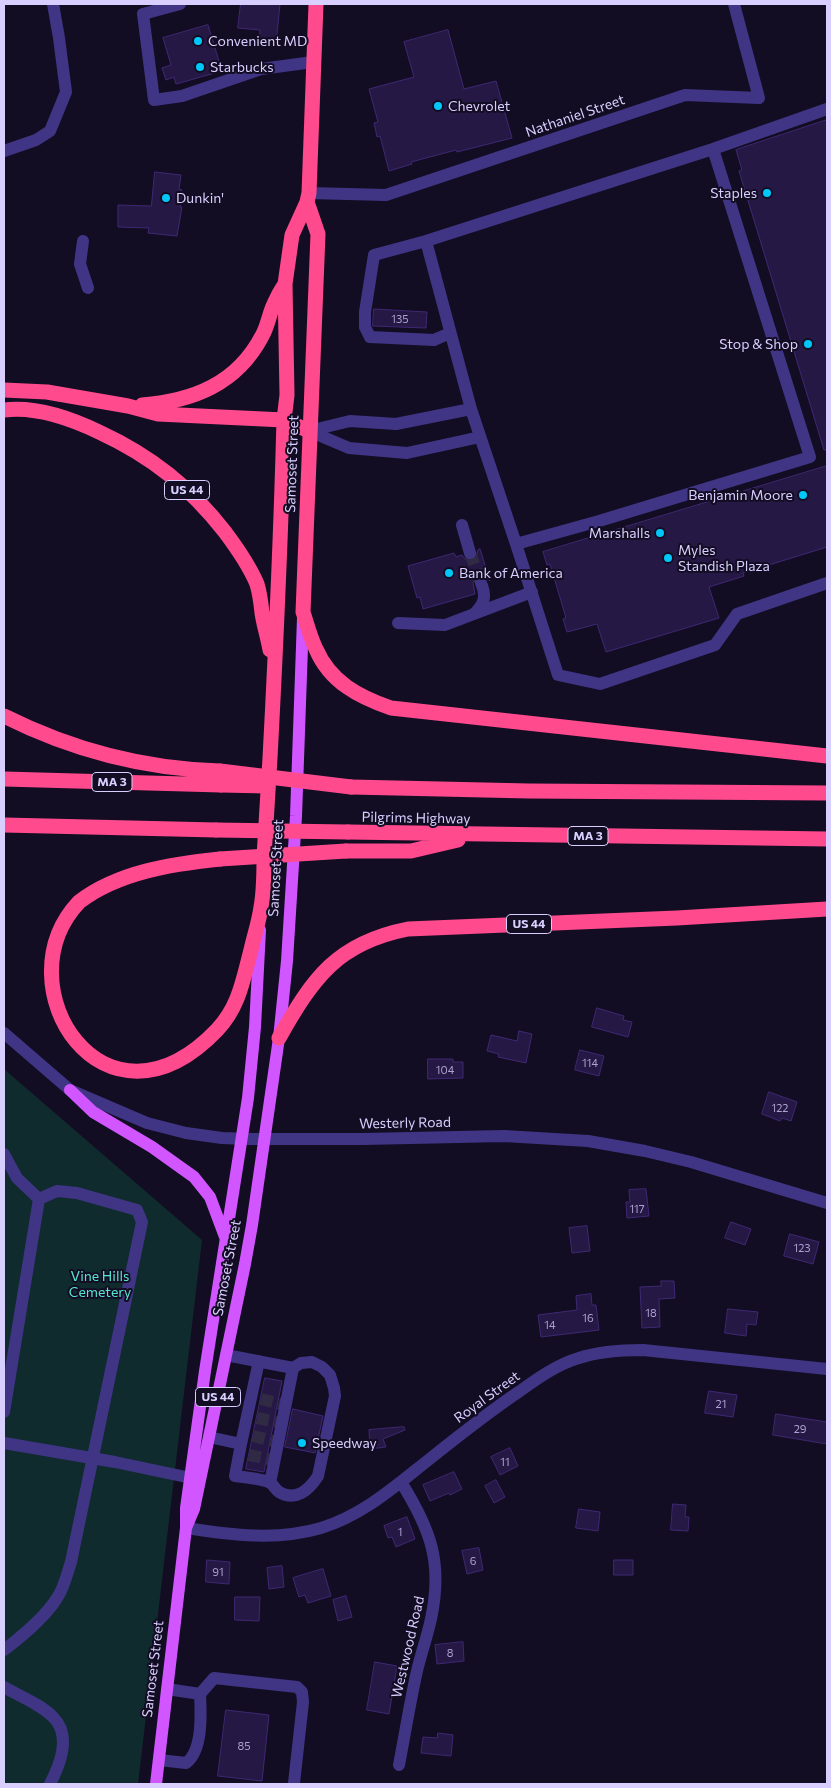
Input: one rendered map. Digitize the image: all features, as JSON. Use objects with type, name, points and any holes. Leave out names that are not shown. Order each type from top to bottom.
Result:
[{"type":"highway","name":"Samoset Street","points":[[303,612],[318,234],[308,197],[316,4]]},
{"type":"highway","name":"Samoset Street","points":[[262,905],[275,669],[284,420],[288,395],[285,284],[292,236],[308,197]]},
{"type":"highway","points":[[128,406],[160,404],[183,399],[226,379],[254,350],[268,324],[273,304],[285,284]]},
{"type":"highway","points":[[4,390],[46,392],[128,406],[158,414],[284,420],[309,430]]},
{"type":"highway","name":"US 44","points":[[4,410],[44,412],[88,427],[146,457],[183,486],[202,504],[228,536],[253,576],[261,597],[262,614],[275,669]]},
{"type":"highway","points":[[303,612],[316,649],[334,676],[351,691],[370,701],[391,708],[827,756]]},
{"type":"highway","points":[[4,716],[74,746],[102,754],[221,778],[351,787],[827,794]]},
{"type":"highway","name":"MA 3","points":[[4,779],[221,778]]},
{"type":"highway","name":"Pilgrims Highway","points":[[4,824],[478,835],[827,839]]},
{"type":"highway","points":[[262,905],[240,994],[225,1022],[208,1040],[170,1064],[152,1070],[135,1072],[95,1064],[65,1044],[48,1018],[43,1005],[39,984],[43,950],[56,924],[81,901],[115,883],[138,874],[167,867],[220,859],[346,851],[411,851],[478,835]]},
{"type":"highway","name":"US 44","points":[[279,1038],[305,994],[324,971],[351,949],[384,934],[408,929],[677,918],[827,909]]},
{"type":"main road","name":"Samoset Street","points":[[186,1528],[194,1510],[252,1225],[279,1038],[287,961],[296,816],[303,612]]},
{"type":"main road","name":"Samoset Street","points":[[156,1784],[186,1528],[186,1508],[190,1478],[240,1139],[248,1098],[255,1027],[262,905]]},
{"type":"main road","points":[[70,1090],[93,1112],[152,1147],[194,1176],[210,1196],[226,1240]]},
{"type":"street","points":[[4,151],[36,140],[50,131],[66,92],[53,4]]},
{"type":"street","points":[[180,4],[143,14],[154,100],[182,96],[261,69],[313,62]]},
{"type":"street","name":"Nathaniel Street","points":[[308,197],[386,195],[685,95],[759,98],[734,4]]},
{"type":"street","points":[[450,333],[434,340],[370,337],[365,326],[365,312],[374,255],[426,241],[713,149],[827,109]]},
{"type":"street","points":[[516,544],[810,457],[713,149]]},
{"type":"street","points":[[83,241],[80,264],[88,288]]},
{"type":"street","points":[[426,241],[471,410],[558,675],[600,684],[715,645],[738,614],[827,583]]},
{"type":"street","points":[[309,430],[350,421],[396,424],[471,410]]},
{"type":"street","points":[[309,430],[349,448],[407,453],[480,437]]},
{"type":"street","points":[[462,525],[470,552]]},
{"type":"street","points":[[474,614],[485,598],[481,583]]},
{"type":"street","points":[[398,623],[445,626],[532,592]]},
{"type":"street","name":"Westerly Road","points":[[4,1033],[70,1090],[166,1129],[204,1136],[240,1139],[364,1140],[504,1136],[588,1141],[637,1149],[692,1162],[827,1203]]},
{"type":"street","points":[[4,1154],[17,1178],[38,1199]]},
{"type":"street","points":[[4,1650],[27,1632],[57,1599],[71,1562],[142,1222],[137,1210],[77,1193],[57,1191],[38,1199]]},
{"type":"street","points":[[4,1412],[38,1199]]},
{"type":"street","name":"Royal Street","points":[[186,1528],[223,1534],[260,1536],[302,1533],[338,1522],[379,1500],[493,1409],[530,1384],[561,1365],[592,1354],[621,1350],[643,1350],[827,1368]]},
{"type":"street","points":[[226,1355],[293,1368]]},
{"type":"street","points":[[258,1361],[256,1398],[245,1445],[235,1476],[270,1482]]},
{"type":"street","points":[[312,1362],[322,1367],[330,1375],[335,1396],[318,1476],[311,1487],[298,1496],[285,1495],[276,1490],[270,1482],[279,1423],[293,1368],[301,1363],[312,1362]]},
{"type":"street","points":[[209,1437],[245,1445]]},
{"type":"street","points":[[4,1443],[92,1458],[190,1478]]},
{"type":"street","name":"Westwood Road","points":[[399,1765],[417,1670],[431,1621],[436,1581],[430,1538],[420,1514],[401,1482]]},
{"type":"street","points":[[159,1760],[186,1763],[192,1758],[196,1749],[201,1713],[200,1694],[214,1678],[297,1687],[302,1692],[303,1702],[294,1783]]},
{"type":"street","points":[[4,1687],[41,1708],[54,1719],[60,1730],[63,1744],[61,1759],[50,1784]]},
{"type":"street","points":[[167,1689],[200,1694]]},
{"type":"green space","name":"Vine Hills Cemetery","points":[[4,1069],[202,1240],[138,1784],[4,1784]]},
{"type":"building","points":[[241,4],[280,4],[276,44],[259,42],[260,30],[238,28]]},
{"type":"building","points":[[208,25],[222,71],[176,84],[174,77],[166,80],[162,68],[171,65],[163,38]]},
{"type":"building","name":"Chevrolet","points":[[448,30],[464,89],[496,81],[512,138],[411,162],[412,164],[389,171],[380,136],[377,137],[374,123],[378,122],[369,89],[414,77],[404,42]]},
{"type":"building","points":[[827,120],[827,450],[824,450],[739,171],[742,170],[736,150]]},
{"type":"building","name":"Dunkin'","points":[[155,172],[181,175],[179,189],[182,190],[180,207],[182,207],[177,236],[148,233],[149,228],[118,227],[118,205],[151,206]]},
{"type":"building","points":[[374,309],[427,312],[426,328],[373,326]]},
{"type":"building","name":"Myles Standish Plaza","points":[[827,466],[827,547],[743,573],[744,576],[709,587],[719,618],[606,652],[597,624],[567,632],[563,619],[566,618],[550,564],[547,565],[543,552]]},
{"type":"building","name":"Bank of America","points":[[480,549],[490,581],[483,575],[478,576],[473,582],[475,594],[423,609],[420,597],[417,598],[408,566],[454,553],[456,557],[462,555],[465,559],[472,561],[476,558]]},
{"type":"building","points":[[597,1008],[624,1016],[623,1020],[632,1022],[628,1037],[592,1027]]},
{"type":"building","points":[[519,1031],[532,1034],[526,1063],[498,1057],[499,1054],[487,1051],[491,1035],[517,1041]]},
{"type":"building","points":[[580,1050],[604,1056],[599,1076],[575,1070]]},
{"type":"building","points":[[428,1059],[453,1059],[453,1062],[463,1062],[463,1078],[428,1079]]},
{"type":"building","points":[[769,1092],[797,1102],[791,1121],[782,1118],[780,1121],[762,1114]]},
{"type":"building","points":[[646,1189],[649,1216],[627,1218],[626,1202],[630,1202],[629,1190]]},
{"type":"building","points":[[731,1222],[751,1229],[745,1245],[725,1238]]},
{"type":"building","points":[[587,1226],[590,1251],[572,1253],[569,1228]]},
{"type":"building","points":[[790,1234],[819,1242],[813,1264],[784,1256]]},
{"type":"building","points":[[661,1281],[674,1281],[675,1298],[659,1299],[660,1327],[642,1328],[640,1287],[661,1286]]},
{"type":"building","points":[[591,1294],[592,1305],[596,1305],[599,1330],[541,1337],[538,1315],[577,1310],[576,1296]]},
{"type":"building","points":[[728,1309],[758,1312],[756,1325],[747,1324],[746,1336],[725,1333]]},
{"type":"building","points":[[265,1378],[282,1381],[264,1472],[246,1469]]},
{"type":"building","points":[[709,1391],[737,1395],[733,1417],[705,1413]]},
{"type":"building","points":[[293,1409],[323,1416],[315,1453],[285,1447]]},
{"type":"building","points":[[776,1414],[827,1422],[827,1444],[773,1435]]},
{"type":"building","points":[[404,1427],[405,1430],[383,1439],[386,1447],[370,1449],[369,1430]]},
{"type":"building","points":[[510,1448],[518,1466],[500,1475],[491,1457]]},
{"type":"building","points":[[454,1472],[462,1489],[430,1501],[423,1485]]},
{"type":"building","points":[[496,1480],[505,1497],[494,1503],[485,1486]]},
{"type":"building","points":[[673,1504],[686,1505],[685,1517],[689,1517],[688,1531],[671,1530]]},
{"type":"building","points":[[579,1509],[600,1512],[598,1531],[576,1528]]},
{"type":"building","points":[[407,1517],[415,1539],[396,1547],[392,1537],[388,1538],[384,1526]]},
{"type":"building","points":[[479,1548],[483,1570],[467,1574],[462,1551]]},
{"type":"building","points":[[207,1560],[230,1562],[229,1584],[206,1582]]},
{"type":"building","points":[[614,1560],[633,1560],[633,1575],[614,1575]]},
{"type":"building","points":[[282,1566],[284,1587],[269,1589],[267,1568]]},
{"type":"building","points":[[323,1569],[331,1596],[308,1603],[305,1595],[299,1597],[293,1578]]},
{"type":"building","points":[[346,1596],[352,1617],[338,1621],[333,1600]]},
{"type":"building","points":[[235,1597],[260,1597],[259,1621],[235,1620]]},
{"type":"building","points":[[463,1642],[464,1661],[437,1664],[435,1645]]},
{"type":"building","points":[[375,1662],[397,1666],[389,1714],[367,1710]]},
{"type":"building","points":[[226,1710],[269,1715],[262,1781],[218,1776]]},
{"type":"building","points":[[438,1733],[453,1735],[451,1756],[421,1753],[423,1737],[437,1738]]},
{"type":"tunnel","points":[[470,553],[481,583]]},
{"type":"tunnel","points":[[261,1399],[281,1404]]},
{"type":"tunnel","points":[[257,1418],[277,1422]]},
{"type":"tunnel","points":[[253,1436],[273,1441]]},
{"type":"tunnel","points":[[249,1455],[269,1459]]},
{"type":"place","name":"Convenient MD","points":[[198,41]]},
{"type":"place","name":"Starbucks","points":[[200,67]]},
{"type":"place","name":"Chevrolet","points":[[438,106]]},
{"type":"place","name":"Staples","points":[[767,193]]},
{"type":"place","name":"Dunkin'","points":[[166,198]]},
{"type":"place","name":"Stop & Shop","points":[[808,344]]},
{"type":"place","name":"Benjamin Moore","points":[[803,495]]},
{"type":"place","name":"Marshalls","points":[[660,533]]},
{"type":"place","name":"Myles Standish Plaza","points":[[668,558]]},
{"type":"place","name":"Bank of America","points":[[449,573]]},
{"type":"place","name":"Speedway","points":[[302,1443]]}]
